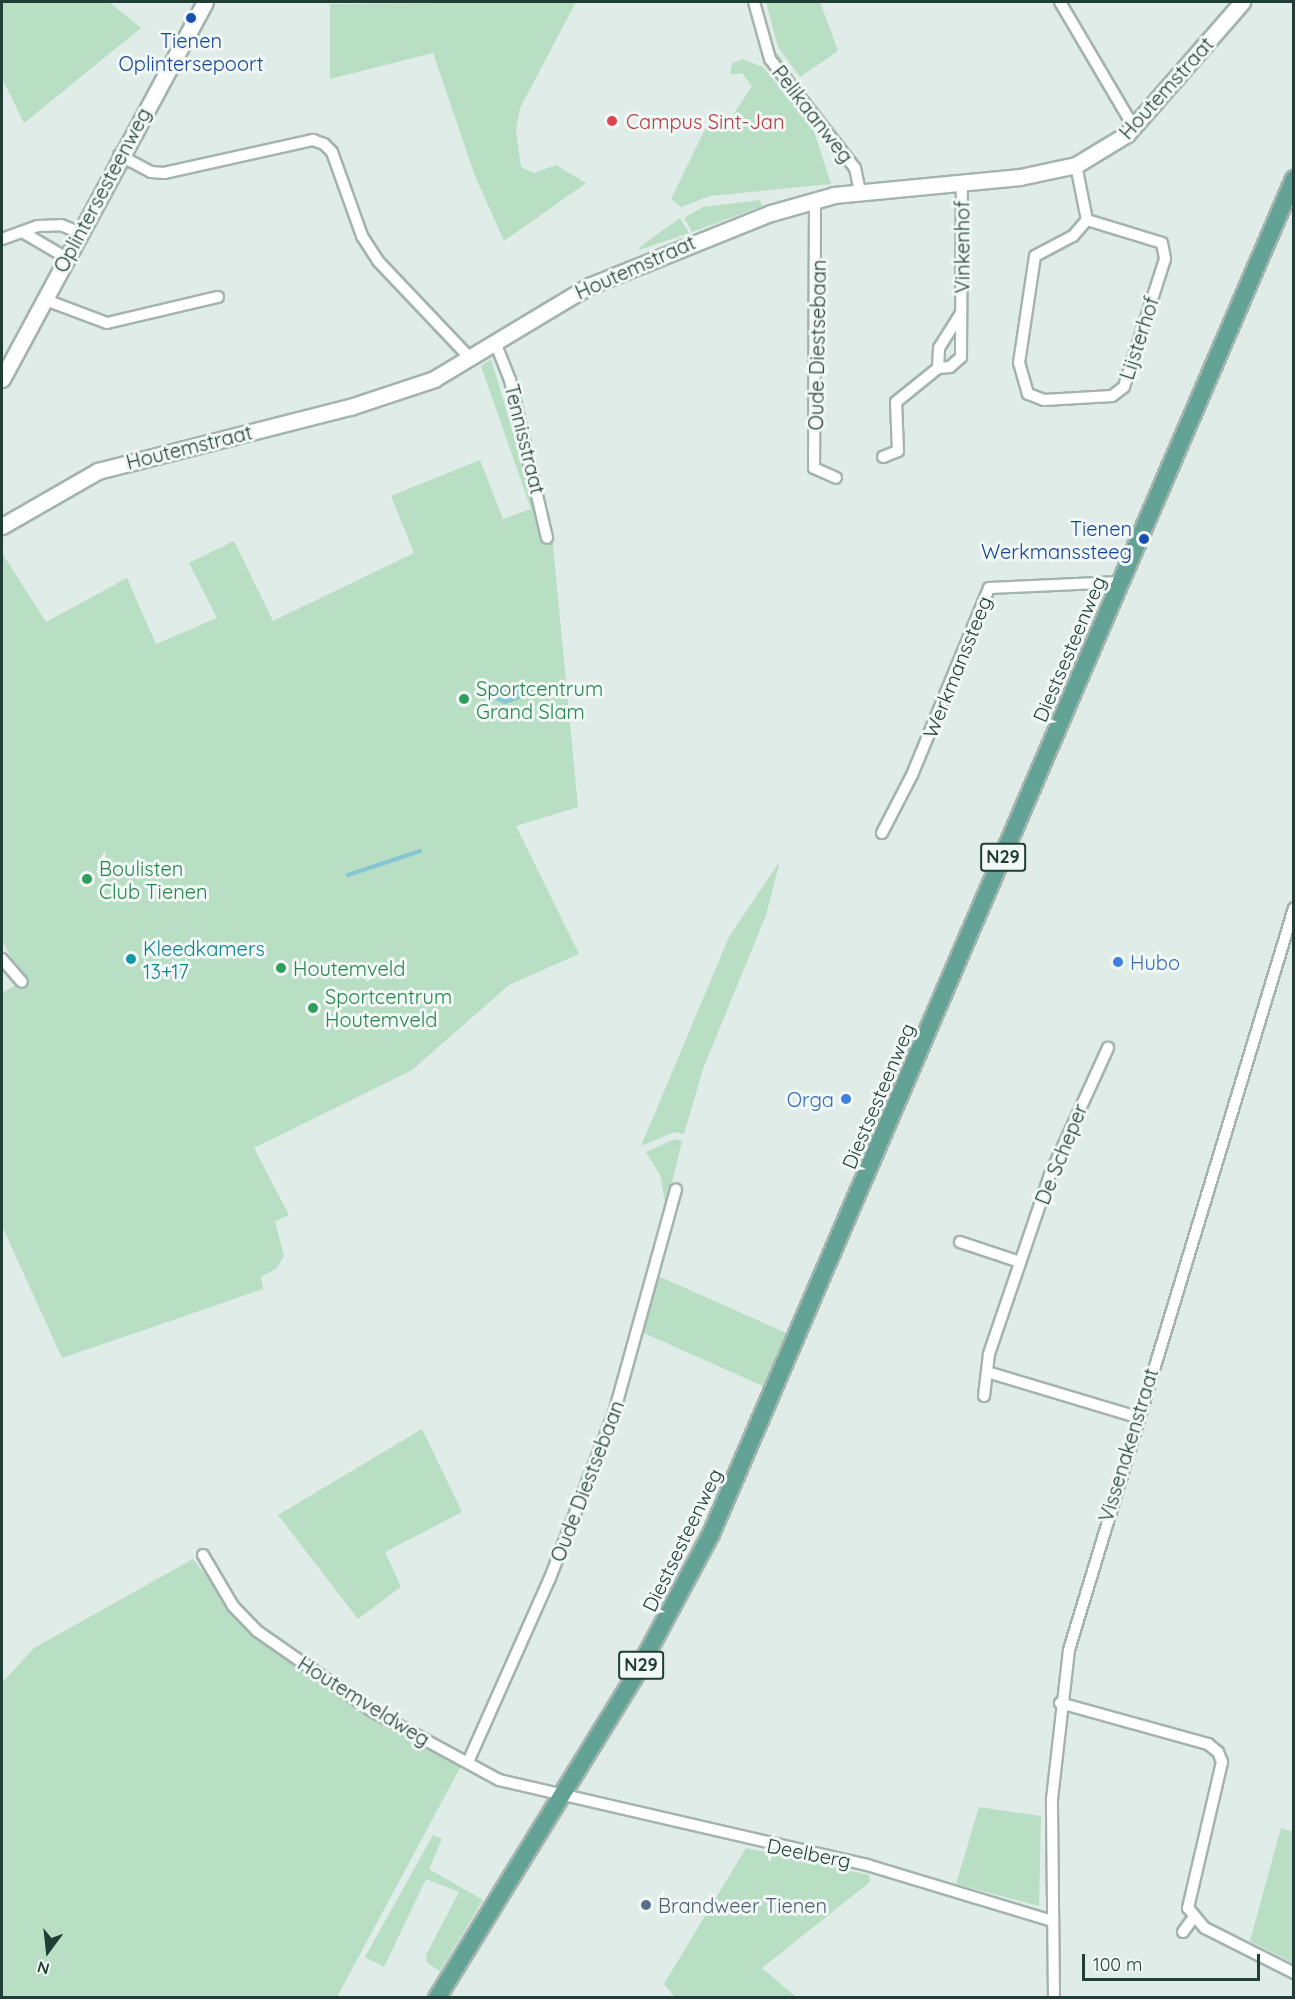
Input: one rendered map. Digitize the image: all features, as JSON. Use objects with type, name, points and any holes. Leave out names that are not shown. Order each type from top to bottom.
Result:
[{"type":"main road","name":"Diestsesteenweg","points":[[437,1998],[564,1792],[669,1615],[732,1489],[1293,179]]},
{"type":"street","name":"Oplintersesteenweg","points":[[2,379],[119,155],[205,2]]},
{"type":"street","name":"Pelikaanweg","points":[[754,2],[770,59],[855,168],[860,192]]},
{"type":"street","points":[[1060,2],[1133,126]]},
{"type":"street","name":"Houtemstraat","points":[[2,526],[98,471],[384,398],[470,358],[562,300],[638,262],[815,199],[1076,165],[1133,126],[1242,2]]},
{"type":"street","points":[[119,155],[151,172],[313,140],[324,144],[332,152],[362,236],[378,261],[470,358]]},
{"type":"street","points":[[1076,165],[1087,220]]},
{"type":"street","name":"Vinkenhof","points":[[883,457],[898,451],[896,402],[938,368],[950,367],[961,357],[962,181]]},
{"type":"street","name":"Oude Diestsebaan","points":[[815,199],[814,468],[836,478]]},
{"type":"street","name":"Lijsterhof","points":[[1087,220],[1162,243],[1165,259],[1124,387],[1112,396],[1044,400],[1028,394],[1019,363],[1035,256],[1073,236],[1087,220]]},
{"type":"street","points":[[2,239],[61,225],[78,232]]},
{"type":"street","points":[[24,233],[65,257]]},
{"type":"street","points":[[43,298],[107,322],[218,297]]},
{"type":"street","name":"Vinkenhof","points":[[938,368],[939,348],[962,313]]},
{"type":"street","name":"Tennisstraat","points":[[495,342],[510,380],[547,538]]},
{"type":"street","name":"Werkmanssteeg","points":[[882,833],[912,775],[989,588],[1121,582]]},
{"type":"street","name":"Vissenakenstraat","points":[[1054,1998],[1052,1798],[1060,1703],[1080,1605],[1293,908]]},
{"type":"street","points":[[2,958],[22,982]]},
{"type":"street","name":"De Scheper","points":[[984,1396],[987,1372],[1020,1262],[1068,1130],[1108,1048]]},
{"type":"street","name":"Oude Diestsebaan","points":[[468,1762],[550,1578],[614,1413],[676,1189]]},
{"type":"street","points":[[960,1242],[1020,1262]]},
{"type":"street","points":[[987,1372],[1137,1417]]},
{"type":"street","name":"Houtemveldweg","points":[[203,1555],[233,1606],[257,1631],[372,1711],[499,1780],[564,1792]]},
{"type":"street","points":[[1060,1703],[1208,1744],[1218,1752],[1222,1762],[1189,1892],[1188,1908],[1205,1928],[1293,1973]]},
{"type":"street","name":"Deelberg","points":[[564,1792],[789,1851],[867,1865],[1052,1922]]},
{"type":"street","points":[[1183,1932],[1194,1917]]},
{"type":"green space","points":[[2,2],[109,2],[141,28],[24,123],[2,78]]},
{"type":"green space","points":[[576,2],[520,108],[516,130],[521,167],[534,173],[556,165],[586,183],[504,241],[475,176],[433,53],[330,79],[330,4]]},
{"type":"green space","points":[[758,2],[775,50],[796,79],[792,81],[775,57]]},
{"type":"green space","points":[[766,2],[820,2],[838,51],[800,77],[778,47]]},
{"type":"green space","points":[[742,59],[763,67],[813,128],[831,184],[710,196],[681,207],[671,199],[710,119],[714,115],[728,123],[752,86],[742,73],[730,74],[732,64]]},
{"type":"green space","points":[[760,200],[762,206],[692,232],[684,218],[703,207]]},
{"type":"green space","points":[[680,218],[689,233],[639,250],[641,246]]},
{"type":"green space","name":"Houtemveld","points":[[491,359],[538,516],[550,514],[578,807],[516,826],[579,954],[509,985],[412,1070],[254,1148],[289,1215],[275,1221],[284,1256],[277,1268],[261,1277],[263,1289],[62,1358],[2,1226],[2,993],[22,982],[2,939],[2,553],[46,622],[127,578],[156,644],[217,618],[189,563],[234,541],[273,621],[414,553],[391,496],[480,460],[503,519],[531,509],[481,366]]},
{"type":"green space","points":[[780,861],[766,915],[703,1069],[684,1134],[674,1132],[641,1146],[729,937]]},
{"type":"green space","points":[[675,1139],[682,1141],[666,1208],[660,1175],[646,1152]]},
{"type":"green space","points":[[656,1275],[788,1334],[764,1387],[632,1328]]},
{"type":"green space","points":[[422,1429],[462,1512],[385,1552],[401,1587],[358,1619],[278,1515]]},
{"type":"green space","points":[[193,1559],[248,1629],[344,1700],[461,1766],[337,1997],[2,1998],[2,1683],[34,1648]]},
{"type":"green space","points":[[979,1807],[1041,1816],[1039,1906],[956,1884]]},
{"type":"green space","points":[[1281,1828],[1293,1832],[1293,1963],[1250,1941]]},
{"type":"green space","points":[[433,1835],[442,1839],[429,1869],[483,1900],[440,1971],[427,1963],[426,1955],[459,1892],[426,1879],[384,1967],[365,1957]]},
{"type":"green space","points":[[746,1848],[869,1875],[870,1882],[762,1968],[796,1997],[675,1997],[664,1984]]},
{"type":"water","points":[[525,682],[532,685],[532,695],[505,704],[496,700],[499,691]]},
{"type":"waterway","points":[[348,875],[420,851]]},
{"type":"place","name":"Tienen Oplintersepoort","points":[[191,18]]},
{"type":"place","name":"Campus Sint-Jan","points":[[612,121]]},
{"type":"place","name":"Tienen Werkmanssteeg","points":[[1144,539]]},
{"type":"place","name":"Sportcentrum Grand Slam","points":[[464,699]]},
{"type":"place","name":"Boulisten Club Tienen","points":[[87,879]]},
{"type":"place","name":"Kleedkamers 13+17","points":[[131,959]]},
{"type":"place","name":"Hubo","points":[[1118,962]]},
{"type":"place","name":"Houtemveld","points":[[281,968]]},
{"type":"place","name":"Sportcentrum Houtemveld","points":[[313,1008]]},
{"type":"place","name":"Orga","points":[[846,1099]]},
{"type":"place","name":"Brandweer Tienen","points":[[646,1905]]}]
